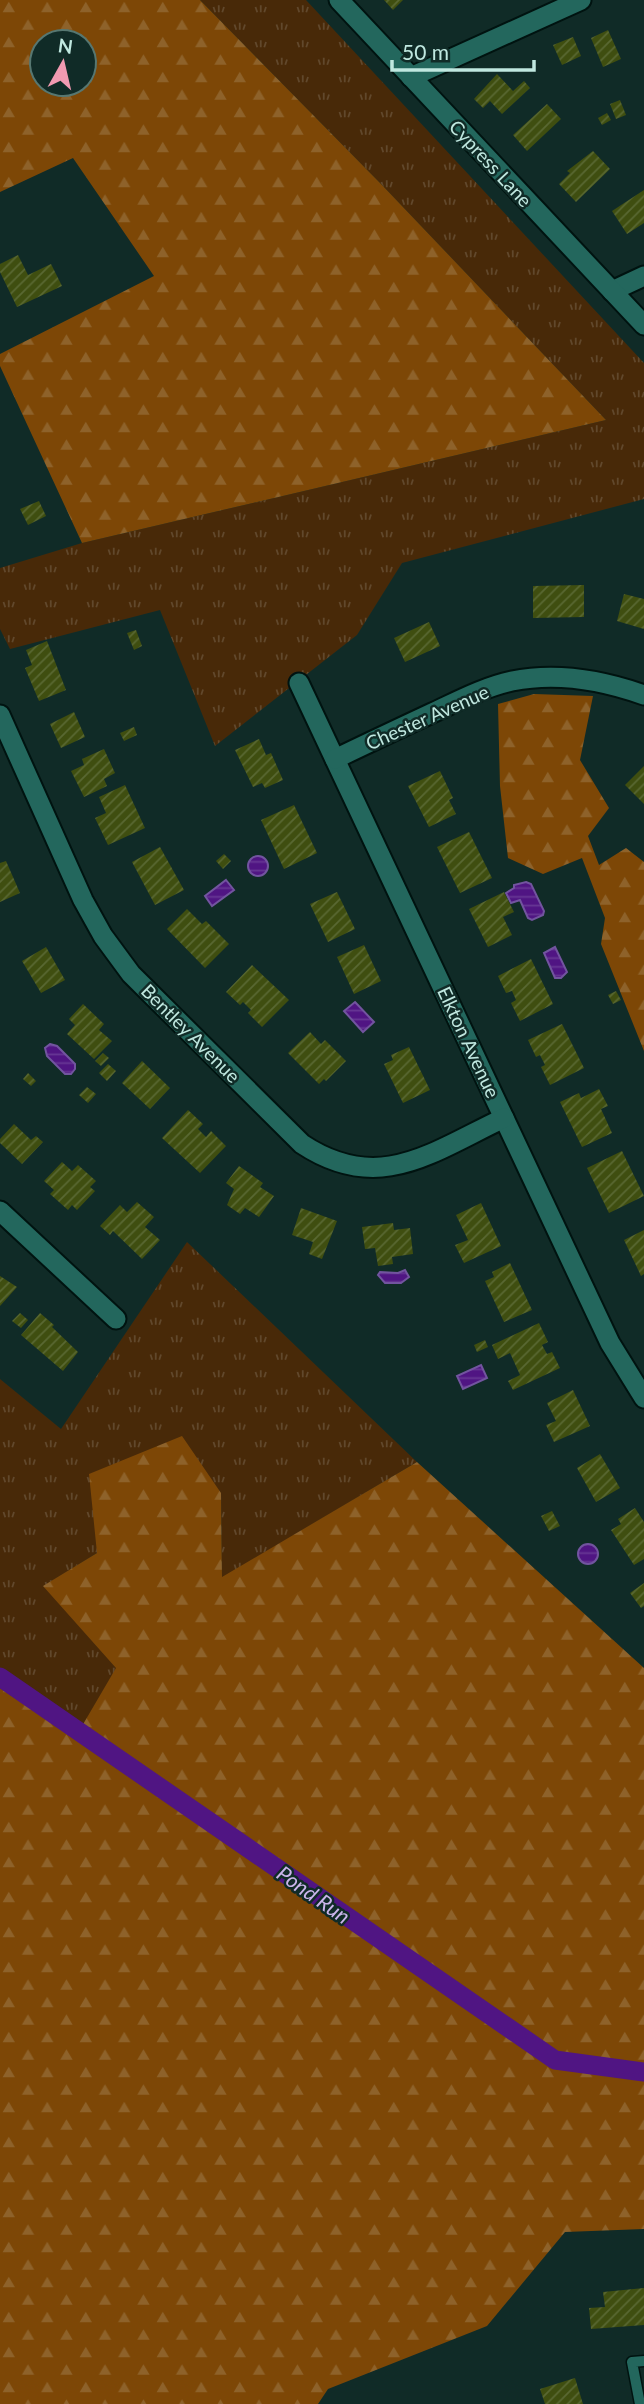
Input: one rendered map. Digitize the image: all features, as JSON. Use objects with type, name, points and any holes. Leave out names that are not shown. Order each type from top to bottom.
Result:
[{"type":"street","name":"Cypress Lane","points":[[339,0],[644,325]]},
{"type":"street","points":[[411,77],[581,0]]},
{"type":"street","points":[[612,291],[644,276]]},
{"type":"street","name":"Chester Avenue","points":[[335,759],[480,691],[513,681],[552,677],[587,679],[644,695]]},
{"type":"street","name":"Elkton Avenue","points":[[299,683],[610,1343],[644,1398]]},
{"type":"street","name":"Bentley Avenue","points":[[0,715],[83,900],[103,936],[131,974],[302,1144],[339,1164],[383,1168],[416,1160],[504,1118]]},
{"type":"street","points":[[0,1211],[116,1319]]},
{"type":"lane","points":[[640,2404],[632,2362],[644,2361]]},
{"type":"green space","points":[[0,0],[200,0],[382,185],[606,420],[82,543],[0,366],[0,354],[154,276],[73,158],[0,192]]},
{"type":"green space","points":[[200,0],[306,0],[644,363],[644,499],[402,563],[357,635],[215,746],[160,610],[10,649],[0,629],[0,568],[82,543],[606,420],[382,185]]},
{"type":"green space","points":[[534,694],[593,696],[580,760],[609,808],[588,836],[599,865],[626,848],[644,862],[644,1051],[601,944],[605,918],[582,858],[543,874],[508,858],[500,786],[498,704]]},
{"type":"green space","points":[[187,1242],[417,1462],[222,1578],[221,1493],[97,1553],[44,1586],[117,1668],[75,1739],[0,1688],[0,1379],[61,1429]]},
{"type":"green space","points":[[182,1436],[221,1493],[222,1577],[417,1462],[644,1668],[644,2229],[565,2232],[487,2326],[328,2389],[318,2404],[0,2404],[0,1688],[75,1738],[116,1668],[43,1586],[97,1553],[89,1474]]},
{"type":"shaded area","points":[[258,856],[265,859],[268,866],[265,873],[258,876],[251,873],[248,866],[251,859]]},
{"type":"shaded area","points":[[226,880],[234,890],[212,906],[205,896]]},
{"type":"shaded area","points":[[526,882],[531,884],[544,911],[543,915],[532,920],[528,918],[520,900],[511,903],[506,893],[514,888],[514,885]]},
{"type":"shaded area","points":[[555,947],[567,972],[561,978],[555,978],[544,953]]},
{"type":"shaded area","points":[[355,1002],[374,1022],[363,1032],[344,1011]]},
{"type":"shaded area","points":[[50,1044],[57,1046],[75,1064],[71,1074],[65,1074],[47,1056],[45,1048]]},
{"type":"shaded area","points":[[405,1270],[409,1277],[401,1283],[385,1283],[378,1275],[380,1272],[398,1273]]},
{"type":"shaded area","points":[[481,1365],[487,1378],[463,1389],[457,1376]]},
{"type":"shaded area","points":[[584,1544],[592,1544],[598,1554],[592,1564],[584,1564],[578,1558],[578,1550]]},
{"type":"building","points":[[384,0],[403,0],[393,10]]},
{"type":"building","points":[[608,30],[621,59],[603,67],[591,38]]},
{"type":"building","points":[[573,37],[581,56],[562,65],[553,45]]},
{"type":"building","points":[[497,74],[513,91],[524,81],[530,88],[502,114],[490,101],[483,108],[474,99]]},
{"type":"building","points":[[620,100],[626,115],[616,119],[610,104]]},
{"type":"building","points":[[547,104],[561,119],[527,151],[513,135]]},
{"type":"building","points":[[607,113],[611,120],[602,125],[598,118]]},
{"type":"building","points":[[593,151],[610,169],[576,202],[559,184],[570,173],[567,171]]},
{"type":"building","points":[[644,190],[644,223],[627,234],[612,211]]},
{"type":"building","points":[[18,255],[28,275],[51,264],[62,286],[17,307],[0,272],[0,264]]},
{"type":"building","points":[[39,501],[46,516],[28,525],[20,509]]},
{"type":"building","points":[[584,585],[584,617],[533,618],[533,586]]},
{"type":"building","points":[[624,594],[644,599],[644,629],[617,621]]},
{"type":"building","points":[[429,622],[440,646],[405,662],[394,638]]},
{"type":"building","points":[[136,630],[142,646],[134,650],[127,633]]},
{"type":"building","points":[[47,641],[66,690],[39,701],[25,668],[32,665],[26,650]]},
{"type":"building","points":[[74,712],[85,737],[61,748],[50,724]]},
{"type":"building","points":[[134,727],[137,735],[124,741],[120,733]]},
{"type":"building","points":[[259,739],[266,755],[271,753],[283,780],[265,788],[262,783],[253,787],[235,750]]},
{"type":"building","points":[[104,749],[115,773],[104,779],[107,786],[84,797],[71,771],[84,765],[82,759]]},
{"type":"building","points":[[644,766],[644,804],[625,785]]},
{"type":"building","points":[[440,771],[453,798],[449,800],[456,814],[429,827],[408,786]]},
{"type":"building","points":[[125,785],[145,828],[108,845],[95,818],[106,813],[99,797]]},
{"type":"building","points":[[294,805],[317,853],[284,869],[261,820]]},
{"type":"building","points":[[469,832],[492,878],[460,893],[437,847]]},
{"type":"building","points":[[160,847],[184,890],[155,905],[132,862]]},
{"type":"building","points":[[224,854],[231,861],[223,869],[216,861]]},
{"type":"building","points":[[6,861],[20,893],[0,902],[0,863]]},
{"type":"building","points":[[337,892],[355,929],[328,942],[310,904]]},
{"type":"building","points":[[504,892],[514,912],[503,917],[512,935],[488,947],[469,909]]},
{"type":"building","points":[[187,909],[202,924],[206,921],[229,944],[205,968],[167,929]]},
{"type":"building","points":[[364,945],[381,981],[354,994],[337,957]]},
{"type":"building","points":[[46,947],[65,980],[41,993],[22,961]]},
{"type":"building","points":[[531,959],[553,1004],[520,1021],[511,1003],[516,1000],[512,991],[506,993],[498,976]]},
{"type":"building","points":[[252,965],[289,1000],[262,1027],[248,1013],[251,1010],[243,1002],[240,1005],[226,992]]},
{"type":"building","points":[[616,991],[621,1000],[613,1004],[608,995]]},
{"type":"building","points":[[83,1004],[104,1024],[99,1030],[112,1041],[94,1059],[67,1034],[75,1025],[69,1019]]},
{"type":"building","points":[[562,1024],[584,1068],[550,1085],[541,1067],[545,1065],[540,1055],[536,1057],[528,1040]]},
{"type":"building","points":[[310,1032],[321,1044],[325,1040],[346,1061],[326,1081],[324,1079],[319,1084],[288,1053]]},
{"type":"building","points":[[409,1047],[430,1090],[403,1103],[384,1064],[393,1060],[391,1055]]},
{"type":"building","points":[[103,1053],[109,1058],[101,1066],[95,1061]]},
{"type":"building","points":[[142,1061],[170,1088],[150,1109],[122,1083]]},
{"type":"building","points":[[108,1064],[116,1071],[107,1081],[99,1073]]},
{"type":"building","points":[[28,1073],[36,1081],[31,1086],[23,1079]]},
{"type":"building","points":[[87,1087],[96,1094],[88,1103],[79,1095]]},
{"type":"building","points":[[599,1089],[608,1106],[601,1109],[612,1133],[582,1147],[560,1102],[579,1093],[581,1098]]},
{"type":"building","points":[[188,1110],[203,1124],[198,1129],[206,1137],[211,1131],[226,1146],[200,1173],[162,1138]]},
{"type":"building","points":[[14,1124],[31,1140],[36,1136],[43,1142],[22,1164],[0,1143],[0,1139]]},
{"type":"building","points":[[622,1151],[644,1196],[609,1213],[587,1168]]},
{"type":"building","points":[[62,1162],[72,1171],[78,1165],[96,1181],[90,1187],[95,1191],[77,1210],[72,1205],[68,1210],[50,1194],[54,1190],[44,1181]]},
{"type":"building","points":[[239,1166],[263,1183],[260,1187],[274,1196],[259,1217],[245,1208],[240,1214],[227,1205],[234,1189],[226,1183]]},
{"type":"building","points":[[137,1202],[154,1217],[145,1227],[160,1240],[142,1259],[113,1231],[110,1235],[100,1226],[120,1205],[127,1212]]},
{"type":"building","points":[[481,1203],[501,1246],[464,1263],[455,1245],[468,1240],[456,1215]]},
{"type":"building","points":[[301,1208],[337,1221],[322,1259],[309,1254],[313,1242],[292,1235]]},
{"type":"building","points":[[393,1223],[394,1230],[410,1228],[413,1254],[392,1257],[393,1264],[378,1266],[375,1248],[365,1249],[362,1227]]},
{"type":"building","points":[[644,1230],[644,1274],[641,1276],[624,1240]]},
{"type":"building","points":[[510,1263],[532,1310],[504,1322],[485,1281],[494,1277],[492,1272]]},
{"type":"building","points":[[0,1276],[17,1287],[0,1306]]},
{"type":"building","points":[[20,1313],[28,1320],[21,1328],[12,1321]]},
{"type":"building","points":[[40,1313],[78,1352],[63,1371],[21,1335]]},
{"type":"building","points":[[539,1323],[548,1342],[542,1345],[547,1354],[552,1352],[560,1368],[513,1390],[508,1381],[520,1375],[510,1353],[498,1359],[492,1345]]},
{"type":"building","points":[[485,1340],[488,1347],[477,1352],[474,1345]]},
{"type":"building","points":[[573,1390],[590,1426],[554,1442],[546,1425],[556,1421],[547,1403]]},
{"type":"building","points":[[600,1454],[620,1488],[596,1502],[577,1468]]},
{"type":"building","points":[[635,1508],[644,1522],[644,1559],[634,1565],[611,1530],[621,1524],[618,1519]]},
{"type":"building","points":[[552,1511],[560,1526],[549,1531],[541,1516]]},
{"type":"building","points":[[644,1583],[644,1606],[641,1608],[630,1593]]},
{"type":"building","points":[[644,2288],[644,2325],[591,2329],[589,2308],[605,2307],[603,2292]]},
{"type":"building","points":[[575,2378],[583,2404],[545,2404],[540,2389]]},
{"type":"waterway","name":"Pond Run","points":[[0,1677],[555,2060],[644,2072]]}]
